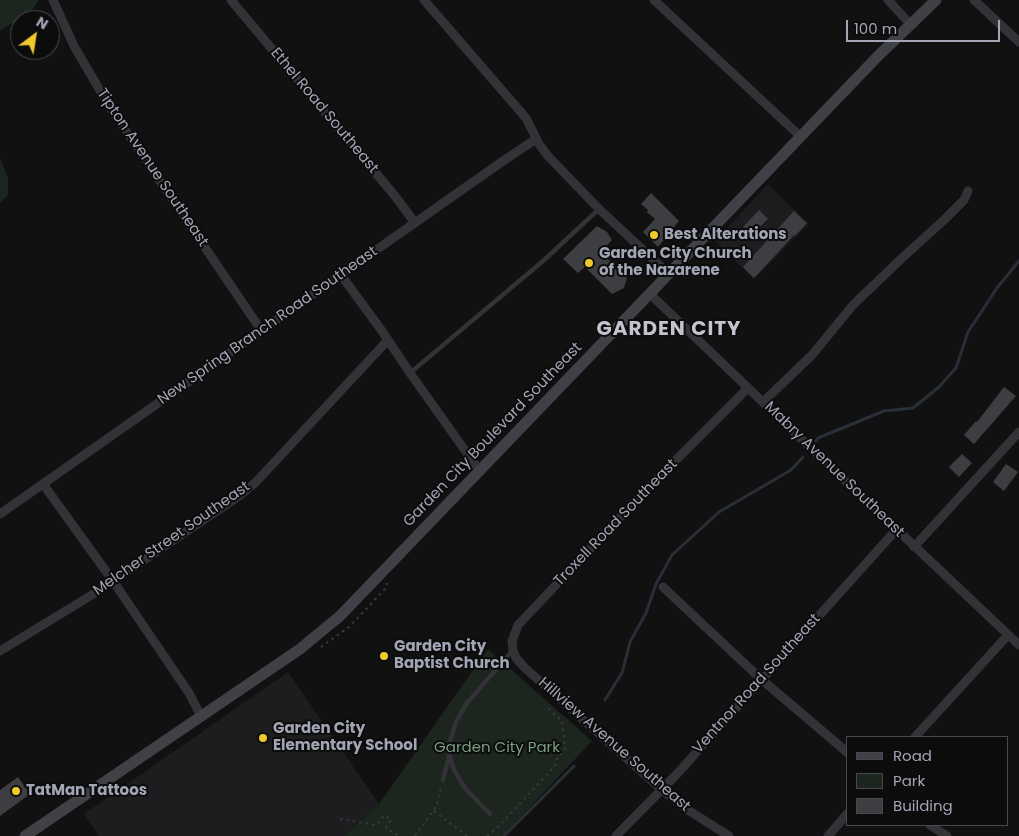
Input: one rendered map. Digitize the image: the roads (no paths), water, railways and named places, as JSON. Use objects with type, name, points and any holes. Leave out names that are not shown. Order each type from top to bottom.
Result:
[{"type":"street","name":"Tipton Avenue Southeast","points":[[53,0],[74,46],[109,106],[262,330]]},
{"type":"street","name":"Ethel Road Southeast","points":[[231,0],[395,196],[415,223]]},
{"type":"street","points":[[424,0],[526,118],[536,139],[548,156],[599,209],[669,274]]},
{"type":"street","points":[[654,0],[800,137]]},
{"type":"street","points":[[888,0],[910,24]]},
{"type":"street","name":"Garden City Boulevard Southeast","points":[[25,836],[39,832],[201,716],[318,636],[346,610],[800,137],[910,24],[936,0]]},
{"type":"street","points":[[974,0],[1019,42]]},
{"type":"street","name":"New Spring Branch Road Southeast","points":[[0,514],[536,139]]},
{"type":"street","points":[[763,402],[812,354],[853,306],[964,200],[968,191]]},
{"type":"street","points":[[341,275],[479,470]]},
{"type":"street","name":"Mabry Avenue Southeast","points":[[650,294],[1019,645]]},
{"type":"street","name":"Melcher Street Southeast","points":[[0,651],[113,581],[239,496],[388,340]]},
{"type":"street","name":"Troxell Road Southeast","points":[[513,650],[512,641],[518,625],[636,501],[748,388]]},
{"type":"street","points":[[914,547],[1019,432]]},
{"type":"street","points":[[43,484],[113,581],[189,692],[201,716]]},
{"type":"street","name":"Ventnor Road Southeast","points":[[616,836],[662,790],[896,530]]},
{"type":"street","points":[[663,587],[761,679],[846,751]]},
{"type":"street","points":[[916,736],[1008,635]]},
{"type":"street","name":"Hillview Avenue Southeast","points":[[513,650],[516,658],[525,668],[662,790],[688,810],[729,836]]},
{"type":"street","points":[[828,836],[846,815]]},
{"type":"street","points":[[932,826],[947,836]]},
{"type":"lane","points":[[410,373],[543,261],[599,209]]},
{"type":"lane","points":[[443,780],[450,741],[456,722],[466,703],[513,650]]},
{"type":"lane","points":[[449,754],[454,770],[464,788],[490,814]]},
{"type":"waterway","points":[[816,441],[818,438],[884,411],[913,408],[939,387],[956,368],[968,332],[997,288],[1019,261]]},
{"type":"waterway","points":[[605,700],[622,673],[630,642],[646,613],[656,584],[672,555],[719,512],[791,470],[803,457]]},
{"type":"waterway","points":[[504,836],[574,766]]},
{"type":"place","name":"Best Alterations","points":[[654,235]]},
{"type":"place","name":"Garden City Church of the Nazarene","points":[[589,263]]},
{"type":"place","name":"Garden City Baptist Church","points":[[384,656]]},
{"type":"place","name":"Garden City Elementary School","points":[[263,738]]},
{"type":"place","name":"TatMan Tattoos","points":[[16,791]]},
{"type":"district","name":"GARDEN CITY","points":[[669,330]]},
{"type":"park label","name":"Garden City Park","points":[[497,748]]}]
